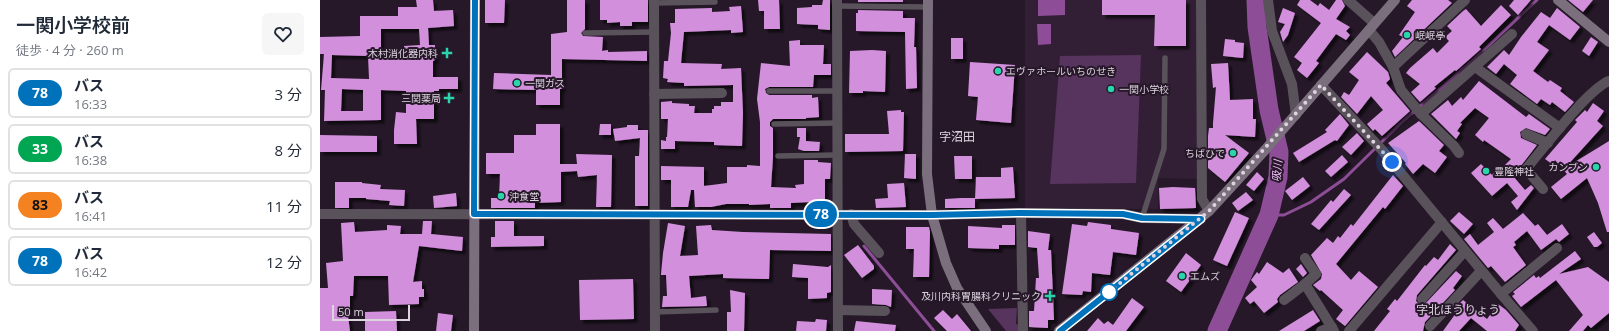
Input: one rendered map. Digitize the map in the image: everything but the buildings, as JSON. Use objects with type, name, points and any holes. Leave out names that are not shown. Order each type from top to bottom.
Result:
[{"type":"street","points":[[474,331],[475,0]]},
{"type":"street","points":[[1201,0],[1202,199],[1209,211]]},
{"type":"street","points":[[1268,0],[1272,31],[1292,84],[1296,114]]},
{"type":"street","points":[[1348,0],[1371,27],[1393,66],[1400,90],[1421,114],[1454,146],[1459,154]]},
{"type":"street","points":[[1060,331],[1201,219],[1265,150],[1395,0]]},
{"type":"street","points":[[1393,66],[1465,0]]},
{"type":"street","points":[[1558,0],[1609,42]]},
{"type":"street","points":[[654,1],[655,331]]},
{"type":"street","points":[[837,3],[838,331]]},
{"type":"street","points":[[928,3],[927,174],[932,215],[946,263],[957,288],[986,331]]},
{"type":"street","points":[[1421,114],[1512,34]]},
{"type":"street","points":[[1475,67],[1560,128]]},
{"type":"street","points":[[1543,189],[1526,169],[1560,128],[1602,84],[1609,81]]},
{"type":"street","points":[[1321,85],[1382,150],[1481,271],[1533,331]]},
{"type":"street","points":[[654,94],[722,93]]},
{"type":"street","points":[[1526,134],[1548,143]]},
{"type":"street","points":[[320,214],[932,215],[1021,213],[1123,214],[1142,218],[1201,219]]},
{"type":"street","points":[[1021,213],[1023,331]]},
{"type":"street","points":[[851,214],[854,224],[879,253]]},
{"type":"street","points":[[1355,328],[1442,222]]},
{"type":"street","points":[[1501,294],[1557,248]]},
{"type":"street","points":[[1422,299],[1465,251]]},
{"type":"street","points":[[1284,300],[1316,274],[1305,258]]},
{"type":"street","points":[[1430,326],[1481,271]]},
{"type":"street","points":[[1305,284],[1333,329],[1321,331]]},
{"type":"street","points":[[838,310],[885,311]]},
{"type":"lane","points":[[654,1],[715,2]]},
{"type":"lane","points":[[837,3],[928,3]]},
{"type":"lane","points":[[585,33],[654,32]]},
{"type":"lane","points":[[1142,218],[1164,148],[1165,58]]},
{"type":"lane","points":[[769,91],[837,91]]},
{"type":"lane","points":[[774,124],[837,123]]},
{"type":"lane","points":[[778,156],[837,155]]},
{"type":"lane","points":[[654,312],[716,310]]},
{"type":"shaded area","name":"一関小学校","points":[[1025,0],[1197,0],[1198,179],[1158,178],[1158,209],[1025,208]]},
{"type":"shaded area","points":[[1038,0],[1065,0],[1065,15],[1038,16]]},
{"type":"shaded area","points":[[1037,24],[1051,24],[1051,44],[1038,45]]},
{"type":"shaded area","points":[[1141,55],[1136,183],[1050,184],[1060,56]]},
{"type":"shaded area","points":[[1017,308],[1016,324],[1020,325],[1021,331],[1006,331],[988,309]]},
{"type":"waterway","name":"吸川","points":[[1217,331],[1269,215],[1278,177],[1279,152],[1269,110],[1257,27],[1256,0]]},
{"type":"waterway","points":[[1269,215],[1284,215],[1311,202],[1344,179],[1403,121],[1471,62],[1537,0]]},
{"type":"waterway","points":[[864,246],[934,331]]},
{"type":"bus line","name":"78","points":[[475,0],[474,214],[932,215],[1021,213],[1123,214],[1142,218],[1201,219],[1060,331]]},
{"type":"place","name":"岷岷亭","points":[[1407,35]]},
{"type":"place","name":"木村消化器内科","points":[[447,53]]},
{"type":"place","name":"エヴァホールいちのせき","points":[[998,71]]},
{"type":"place","name":"一関ガス","points":[[517,83]]},
{"type":"place","name":"一関小学校","points":[[1111,89]]},
{"type":"place","name":"三関薬局","points":[[449,98]]},
{"type":"place","name":"ちばひで","points":[[1233,153]]},
{"type":"place","name":"カンブン","points":[[1596,167]]},
{"type":"place","name":"豊隆神社","points":[[1486,171]]},
{"type":"place","name":"沖食堂","points":[[501,196]]},
{"type":"place","name":"エムズ","points":[[1182,276]]},
{"type":"place","name":"及川内科胃腸科クリニック","points":[[1050,296]]},
{"type":"district","name":"字沼田","points":[[957,137]]},
{"type":"district","name":"字北ほうりょう","points":[[1458,310]]},
{"type":"route","points":[[1109,292],[1201,219],[1265,150],[1321,85],[1392,162]]}]
